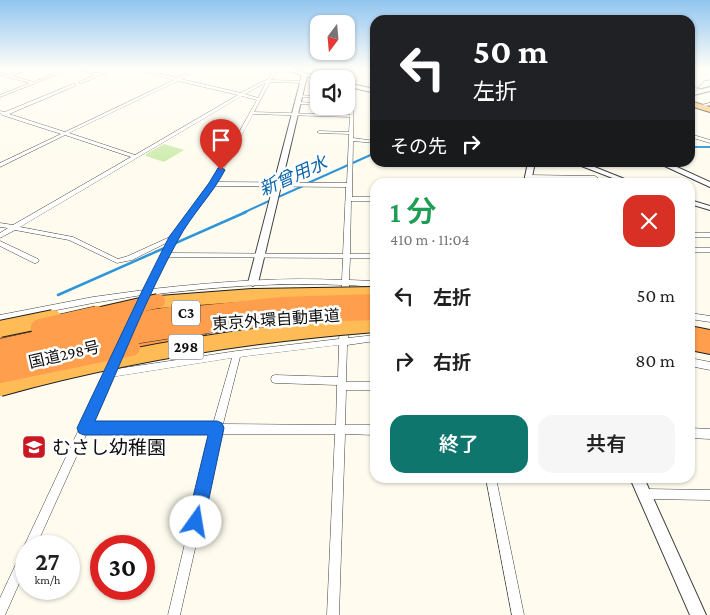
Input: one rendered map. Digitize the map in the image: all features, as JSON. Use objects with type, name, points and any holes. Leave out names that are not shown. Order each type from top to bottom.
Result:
[{"type":"highway","points":[[695,104],[710,110]]},
{"type":"highway","points":[[0,329],[101,309],[152,296],[370,293]]},
{"type":"highway","points":[[0,338],[152,296]]},
{"type":"highway","name":"東京外環自動車道","points":[[0,348],[127,322],[198,312],[266,305],[370,301]]},
{"type":"highway","name":"東京外環自動車道","points":[[0,362],[122,336],[194,325],[274,317],[370,313]]},
{"type":"highway","name":"国道298号","points":[[0,388],[144,354],[280,332],[370,324]]},
{"type":"highway","points":[[0,374],[130,347],[196,338],[280,332]]},
{"type":"highway","points":[[695,335],[710,337]]},
{"type":"highway","points":[[695,344],[710,346]]},
{"type":"highway","points":[[695,349],[710,352]]},
{"type":"street","points":[[2,114],[42,98]]},
{"type":"street","points":[[0,165],[140,98]]},
{"type":"street","points":[[0,236],[235,98]]},
{"type":"street","points":[[35,535],[109,374],[152,296],[170,246],[213,184],[259,100],[250,98]]},
{"type":"street","points":[[298,100],[308,98]]},
{"type":"street","points":[[298,100],[310,102]]},
{"type":"street","points":[[253,283],[298,100]]},
{"type":"street","points":[[700,106],[710,104]]},
{"type":"street","points":[[251,113],[351,116],[334,615]]},
{"type":"street","points":[[2,114],[136,157]]},
{"type":"street","points":[[319,132],[351,133]]},
{"type":"street","points":[[695,137],[710,142]]},
{"type":"street","points":[[351,139],[370,140]]},
{"type":"street","points":[[670,167],[694,178]]},
{"type":"street","points":[[588,168],[595,178]]},
{"type":"street","points":[[588,168],[617,178]]},
{"type":"street","points":[[695,178],[710,185]]},
{"type":"street","points":[[213,184],[350,185]]},
{"type":"street","points":[[349,199],[370,199]]},
{"type":"street","points":[[695,204],[710,208]]},
{"type":"street","points":[[0,225],[71,238],[117,261],[170,246],[260,256],[370,256]]},
{"type":"street","points":[[695,235],[710,235]]},
{"type":"street","points":[[0,243],[36,261]]},
{"type":"street","points":[[695,250],[710,250]]},
{"type":"street","points":[[0,318],[56,306],[253,283],[346,282],[370,284]]},
{"type":"street","points":[[695,317],[710,319]]},
{"type":"street","points":[[109,374],[237,354],[370,338]]},
{"type":"street","points":[[174,615],[217,428],[237,354]]},
{"type":"street","points":[[695,363],[710,366]]},
{"type":"street","points":[[275,379],[370,386]]},
{"type":"street","points":[[84,428],[370,430]]},
{"type":"street","points":[[695,434],[710,434]]},
{"type":"street","points":[[492,483],[518,615]]},
{"type":"street","points":[[639,483],[698,615]]},
{"type":"street","points":[[644,494],[710,496]]},
{"type":"street","points":[[0,612],[15,579]]},
{"type":"green space","points":[[164,144],[184,150],[164,162],[146,156],[146,154]]},
{"type":"waterway","points":[[695,147],[710,147]]},
{"type":"waterway","name":"新曾用水","points":[[308,183],[370,155]]},
{"type":"waterway","name":"新曾用水","points":[[276,198],[303,186]]},
{"type":"waterway","name":"新曾用水","points":[[243,213],[271,200]]},
{"type":"waterway","name":"新曾用水","points":[[58,295],[246,212]]},
{"type":"place","name":"むさし幼稚園","points":[[34,447]]},
{"type":"route","points":[[196,522],[217,428],[84,428],[174,237],[221,170]]}]
